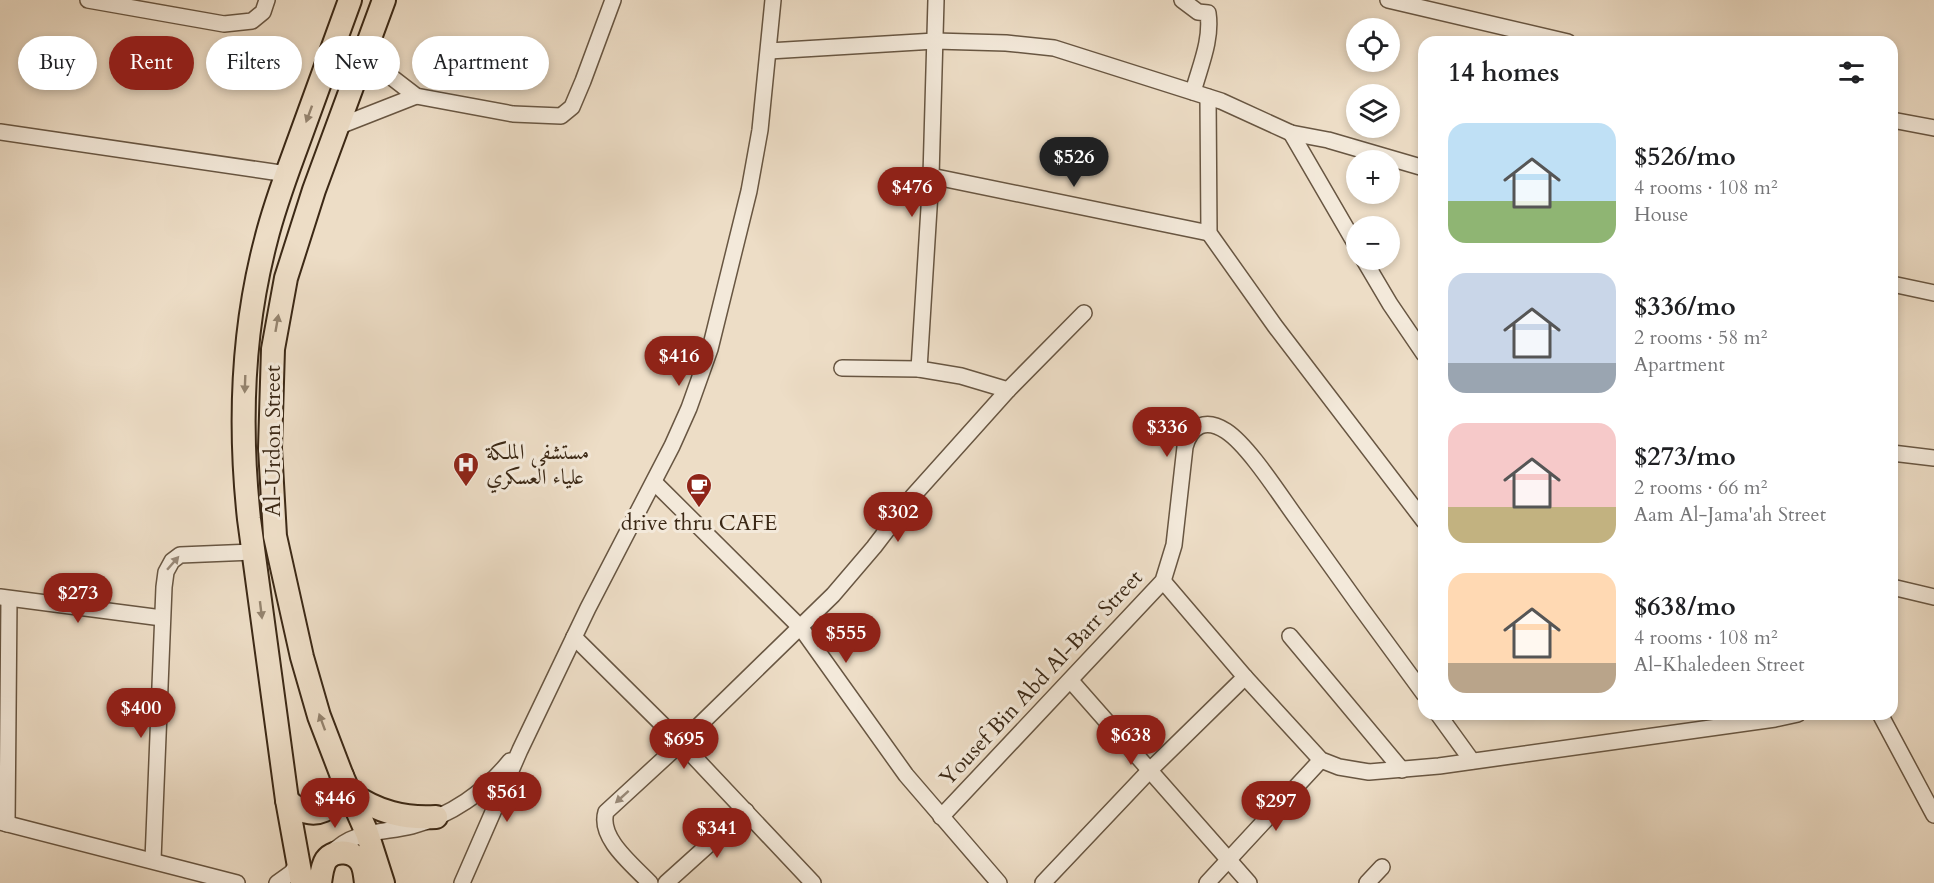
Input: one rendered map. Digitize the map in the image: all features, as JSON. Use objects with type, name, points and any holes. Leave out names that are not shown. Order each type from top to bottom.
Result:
[{"type":"highway","name":"Al-Urdon Street","points":[[300,874],[286,800],[253,552],[245,476],[243,422],[250,320],[266,238],[286,174],[350,0]]},
{"type":"highway","name":"Al-Urdon Street","points":[[371,36],[384,0]]},
{"type":"highway","name":"Al-Urdon Street","points":[[351,90],[293,250],[280,307],[273,349],[270,448],[274,536],[302,657],[319,716],[367,833],[383,883]]},
{"type":"highway","points":[[286,800],[295,808],[306,813],[318,813],[329,808],[346,785],[366,804],[382,811],[409,817],[436,817]]},
{"type":"highway","points":[[320,883],[326,860],[335,854],[345,852],[355,856],[362,864],[366,883]]},
{"type":"street","points":[[88,0],[224,24],[252,21],[263,12],[267,0]]},
{"type":"street","points":[[400,84],[416,96],[513,114],[561,116],[572,107],[613,0]]},
{"type":"street","points":[[462,883],[520,750],[574,637],[654,482],[689,408],[710,349],[749,191],[760,130],[773,0]]},
{"type":"street","points":[[919,369],[931,176],[936,0]]},
{"type":"street","points":[[1182,0],[1198,12],[1208,13],[1210,27],[1209,39],[1193,92]]},
{"type":"street","points":[[1397,1],[1543,36]]},
{"type":"street","points":[[769,51],[935,41],[986,42],[1054,48],[1238,107],[1291,133],[1328,140],[1418,166]]},
{"type":"street","points":[[337,128],[416,96]]},
{"type":"street","points":[[1208,97],[1209,233],[1275,326],[1418,513]]},
{"type":"street","points":[[1898,121],[1934,128]]},
{"type":"street","points":[[0,132],[286,174]]},
{"type":"street","points":[[1291,133],[1346,228]]},
{"type":"street","points":[[931,176],[1209,233]]},
{"type":"street","points":[[1370,270],[1418,345]]},
{"type":"street","points":[[1898,285],[1934,292]]},
{"type":"street","points":[[650,883],[608,836],[604,825],[610,807],[681,743],[801,628],[852,574],[913,496],[1008,390],[1084,313]]},
{"type":"street","points":[[842,368],[919,369],[961,376],[1008,390]]},
{"type":"street","name":"Yousef Bin Abd Al-Barr Street","points":[[940,817],[1071,681],[1163,581],[1174,545],[1188,436],[1198,426],[1219,427],[1236,439],[1274,487],[1418,686]]},
{"type":"street","points":[[1898,454],[1934,458]]},
{"type":"street","points":[[654,482],[801,628],[906,775],[999,883]]},
{"type":"street","points":[[153,860],[162,618],[166,572],[172,561],[180,555],[253,552]]},
{"type":"street","points":[[1163,581],[1245,677],[1321,760],[1339,767],[1361,771],[1402,770],[1472,761],[1703,721],[1739,720]]},
{"type":"street","points":[[1898,588],[1934,597]]},
{"type":"street","points":[[162,618],[4,598],[4,823],[237,883]]},
{"type":"street","points":[[1290,636],[1402,770]]},
{"type":"street","points":[[574,637],[681,743],[813,883]]},
{"type":"street","points":[[1043,883],[1150,770],[1245,677]]},
{"type":"street","points":[[1071,681],[1249,883]]},
{"type":"street","points":[[1442,720],[1472,761]]},
{"type":"street","points":[[1883,720],[1934,815]]},
{"type":"street","points":[[326,860],[337,847],[351,838],[391,830],[436,817],[460,805],[501,773],[520,750]]},
{"type":"street","points":[[1207,883],[1321,760]]},
{"type":"street","points":[[666,883],[746,810]]},
{"type":"street","points":[[1367,883],[1382,867]]},
{"type":"street","points":[[277,883],[291,873],[300,874]]},
{"type":"place","name":"مستشفى الملكة علياء العسكري","points":[[466,488]]},
{"type":"place","name":"drive thru CAFE","points":[[699,509]]}]
